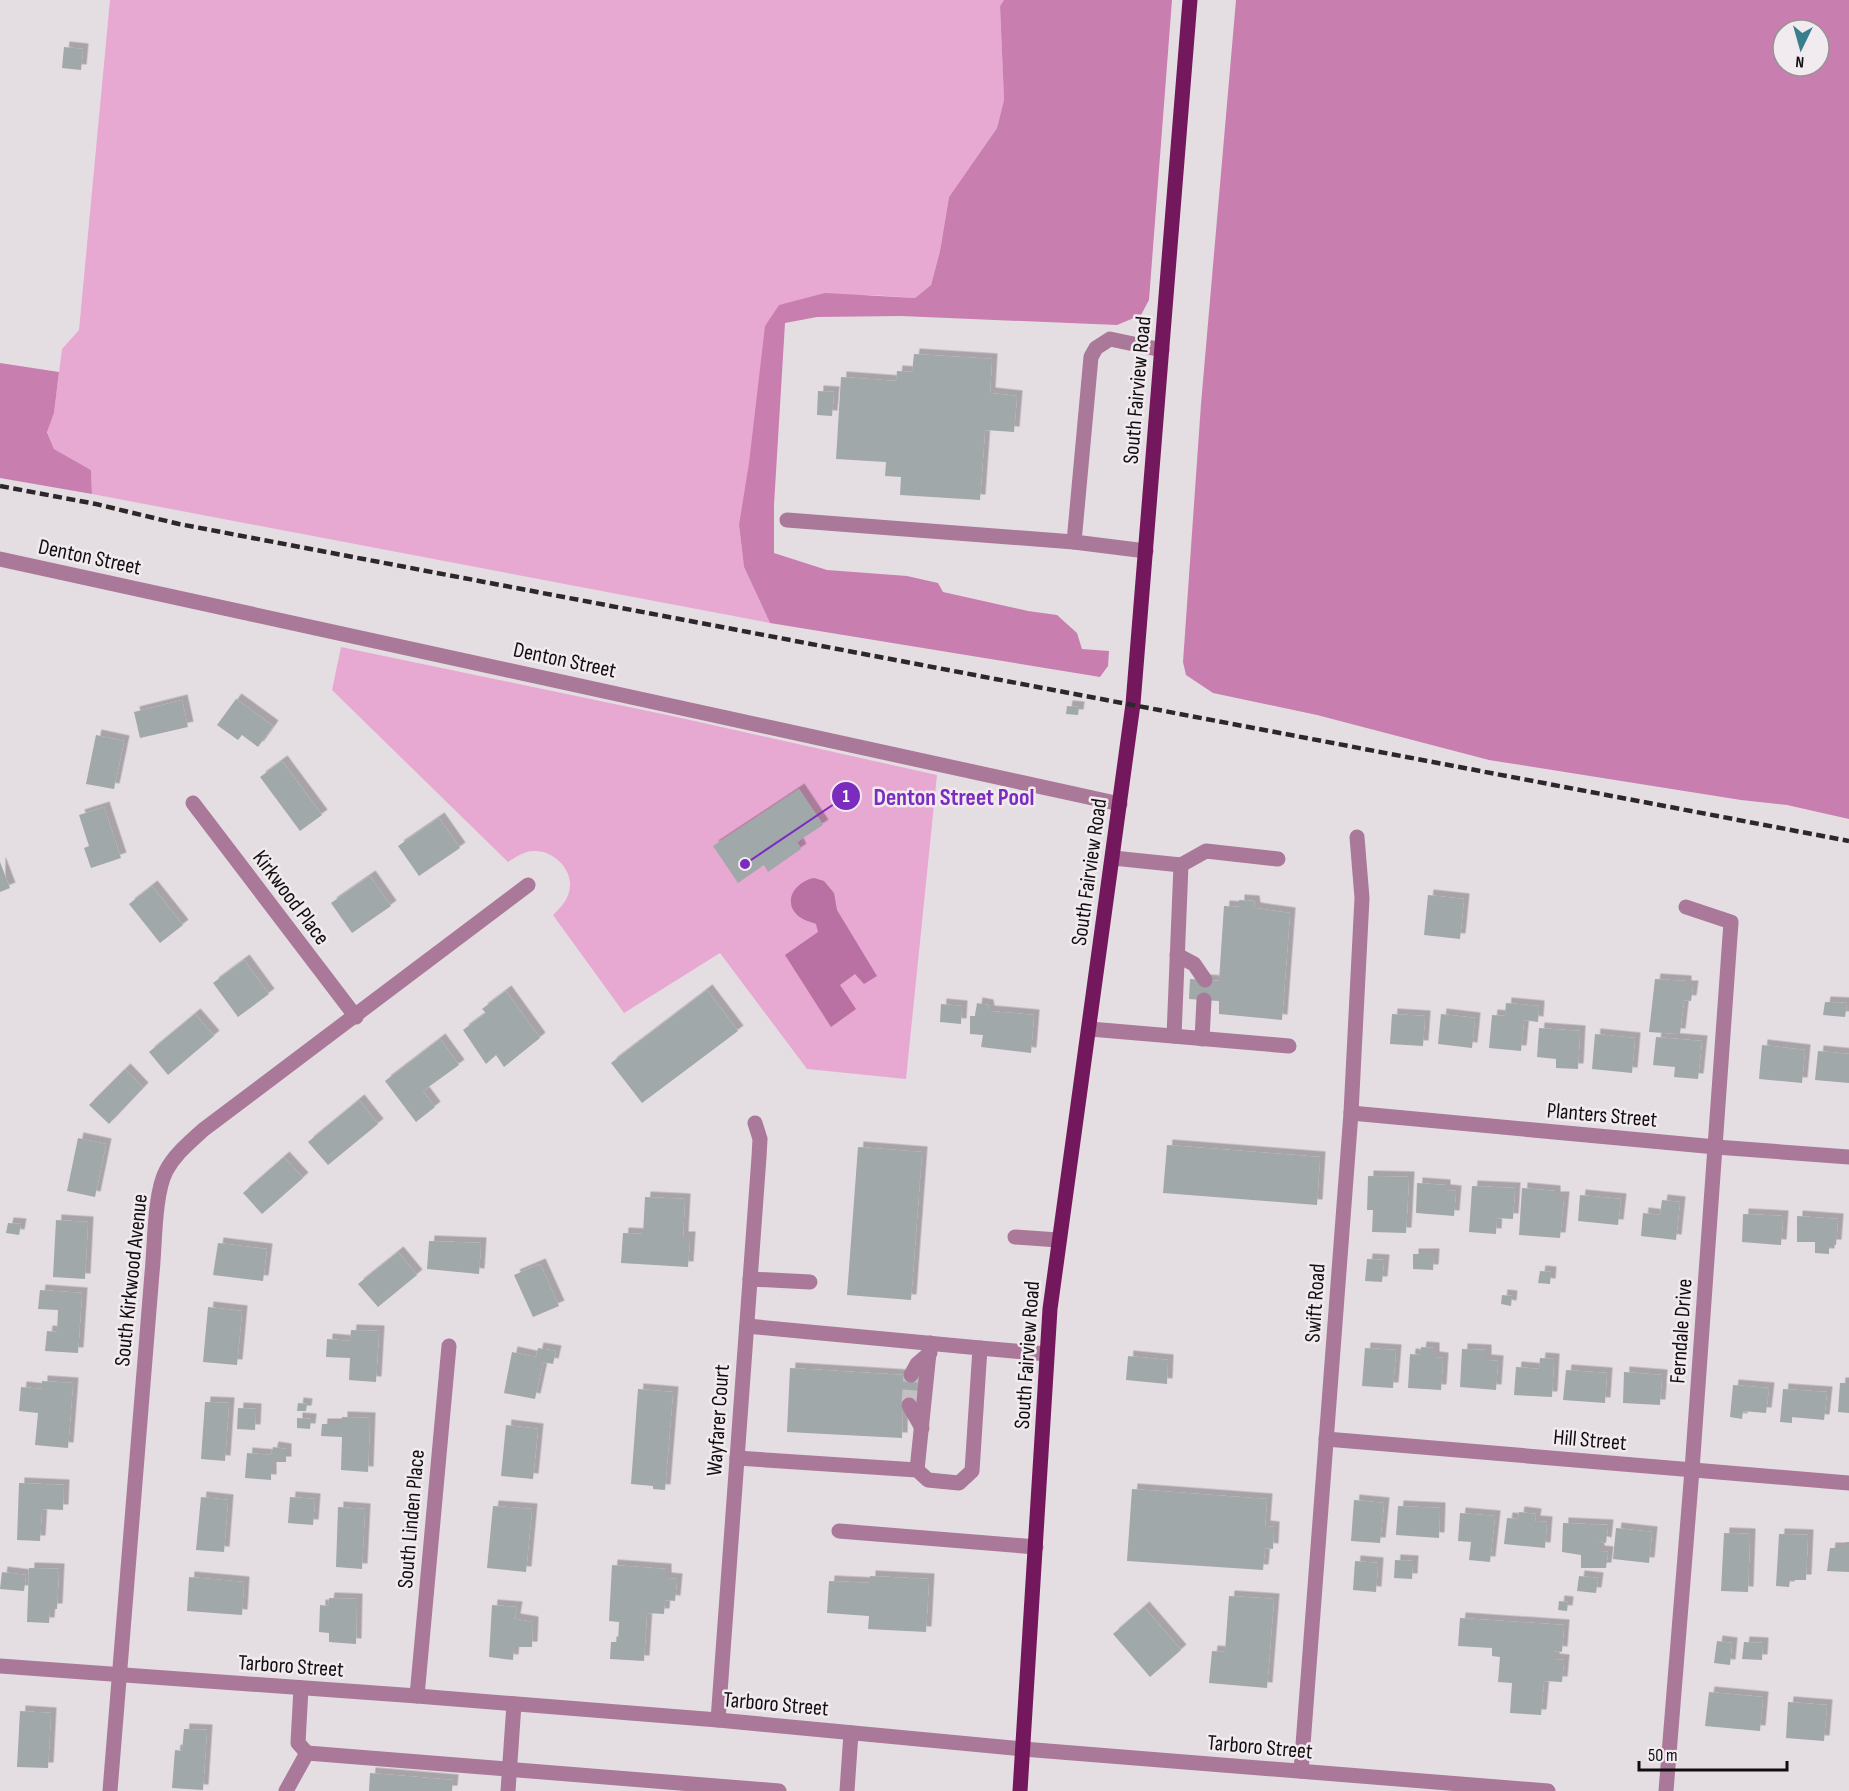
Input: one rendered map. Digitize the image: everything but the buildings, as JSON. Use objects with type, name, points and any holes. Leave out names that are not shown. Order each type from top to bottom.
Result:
[{"type":"main road","name":"South Fairview Road","points":[[1020,1791],[1047,1354],[1058,1240],[1090,1029],[1133,704],[1190,0]]},
{"type":"street","points":[[1074,542],[1091,357],[1096,348],[1110,339],[1162,351]]},
{"type":"street","points":[[787,520],[1074,542],[1146,551]]},
{"type":"street","name":"Denton Street","points":[[0,559],[1120,804]]},
{"type":"street","name":"Kirkwood Place","points":[[193,803],[356,1017]]},
{"type":"street","name":"Swift Road","points":[[1301,1771],[1351,1113],[1362,898],[1358,837]]},
{"type":"street","points":[[1113,858],[1181,865],[1206,851],[1278,859]]},
{"type":"street","points":[[1174,1036],[1181,865]]},
{"type":"street","name":"South Kirkwood Avenue","points":[[110,1791],[157,1221],[165,1173],[181,1149],[204,1130],[528,885]]},
{"type":"street","name":"Ferndale Drive","points":[[1666,1791],[1692,1470],[1731,922],[1686,907]]},
{"type":"street","points":[[1177,956],[1194,964],[1204,980]]},
{"type":"street","points":[[1202,1039],[1204,1000]]},
{"type":"street","points":[[1090,1029],[1290,1046]]},
{"type":"street","name":"Planters Street","points":[[1351,1113],[1849,1157]]},
{"type":"street","name":"Wayfarer Court","points":[[718,1720],[760,1148],[755,1123]]},
{"type":"street","points":[[1015,1237],[1058,1240]]},
{"type":"street","points":[[750,1279],[810,1282]]},
{"type":"street","points":[[747,1326],[930,1348],[981,1348],[1047,1354]]},
{"type":"street","name":"South Linden Place","points":[[417,1696],[449,1346]]},
{"type":"street","points":[[911,1375],[930,1348]]},
{"type":"street","points":[[917,1470],[930,1348]]},
{"type":"street","points":[[737,1458],[917,1470],[928,1480],[959,1483],[972,1471],[981,1348]]},
{"type":"street","points":[[909,1405],[922,1428]]},
{"type":"street","name":"Hill Street","points":[[1326,1439],[1849,1483]]},
{"type":"street","points":[[839,1531],[1036,1547]]},
{"type":"street","name":"Tarboro Street","points":[[0,1666],[718,1720],[1023,1749],[1548,1791]]},
{"type":"street","points":[[301,1688],[298,1743],[307,1753],[779,1791]]},
{"type":"street","points":[[508,1791],[514,1704]]},
{"type":"street","points":[[847,1791],[852,1733]]},
{"type":"street","points":[[286,1791],[307,1753]]},
{"type":"shaded area","points":[[110,0],[1004,0],[1000,6],[1004,100],[997,128],[949,197],[940,251],[931,285],[915,298],[871,295],[779,305],[739,525],[744,567],[770,623],[92,494],[91,470],[54,449],[47,431],[54,413],[62,349],[79,330]]},
{"type":"shaded area","points":[[1004,0],[1172,0],[1149,300],[1141,315],[1117,325],[901,316],[817,317],[785,323],[774,505],[774,553],[827,570],[907,576],[938,583],[943,592],[1028,611],[1057,615],[1077,633],[1082,649],[1109,651],[1108,666],[1100,677],[770,623],[744,567],[739,525],[749,463],[765,326],[779,305],[825,293],[915,298],[931,285],[940,251],[949,197],[997,128],[1004,100],[1000,6]]},
{"type":"shaded area","points":[[1236,0],[1849,0],[1849,819],[1787,805],[1741,800],[1489,760],[1317,715],[1213,693],[1186,675],[1183,662],[1201,404]]},
{"type":"shaded area","points":[[0,363],[59,372],[54,413],[47,432],[54,449],[91,470],[92,494],[0,478]]},
{"type":"shaded area","points":[[341,647],[672,716],[937,775],[906,1079],[807,1069],[720,953],[624,1013],[553,915],[565,902],[569,892],[569,877],[561,863],[549,854],[534,851],[523,853],[508,862],[332,690]]},
{"type":"shaded area","points":[[814,878],[824,881],[834,893],[837,910],[877,976],[864,984],[855,974],[840,985],[856,1009],[831,1027],[785,955],[818,932],[816,924],[796,914],[791,901],[795,889],[800,884]]},
{"type":"tunnel","points":[[909,1405],[911,1375]]},
{"type":"railway","points":[[0,486],[96,504],[179,524],[1849,841]]},
{"type":"place","name":"Denton Street Pool","points":[[745,864]]}]
